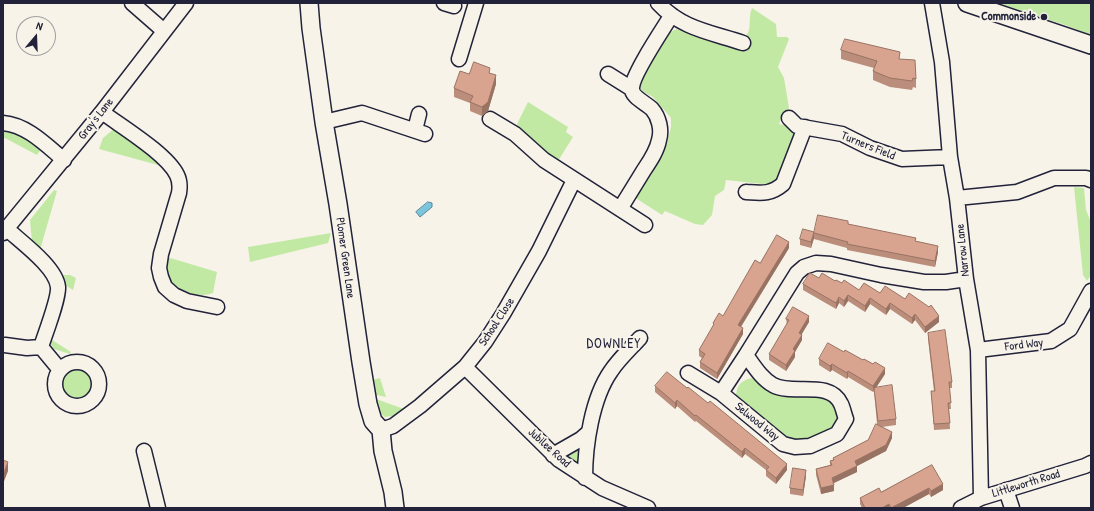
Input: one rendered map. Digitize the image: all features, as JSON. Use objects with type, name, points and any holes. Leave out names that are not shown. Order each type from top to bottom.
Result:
[{"type":"street","points":[[132,3],[164,31]]},
{"type":"street","name":"Gray's Lane","points":[[5,231],[64,160],[186,3]]},
{"type":"street","name":"Plomer Green Lane","points":[[309,3],[324,122],[368,404],[373,421],[381,430],[383,451],[395,508]]},
{"type":"street","points":[[458,59],[476,3]]},
{"type":"street","points":[[658,3],[671,16],[689,26],[743,43]]},
{"type":"street","name":"Narrow Lane","points":[[932,3],[942,62],[950,157],[957,198],[966,279],[978,350],[981,498]]},
{"type":"street","points":[[967,3],[1091,45]]},
{"type":"street","points":[[620,209],[652,157],[660,140],[658,120],[654,111],[634,95],[632,89],[636,74],[671,16]]},
{"type":"street","points":[[608,74],[632,89]]},
{"type":"street","points":[[102,112],[153,149],[168,162],[177,174],[180,186],[179,193],[161,254],[159,268],[165,287],[174,295],[187,301],[217,307]]},
{"type":"street","points":[[324,122],[362,113],[420,132],[419,114]]},
{"type":"street","name":"Turners Field","points":[[789,118],[797,126],[842,134],[870,148],[902,159],[950,157]]},
{"type":"street","points":[[490,119],[515,134],[544,160],[645,225]]},
{"type":"street","points":[[3,123],[14,124],[20,127],[36,137],[64,160]]},
{"type":"street","points":[[746,192],[766,193],[776,190],[783,184],[806,127]]},
{"type":"street","points":[[957,198],[1017,192],[1054,178],[1086,178],[1091,180]]},
{"type":"street","name":"School Close","points":[[381,430],[393,426],[420,406],[465,367],[485,342],[540,251],[574,180]]},
{"type":"street","points":[[5,231],[38,258],[55,278],[58,287],[57,297],[41,347]]},
{"type":"street","points":[[721,393],[792,279],[804,267],[816,263],[831,264],[881,275],[924,282],[946,282],[966,279]]},
{"type":"street","name":"Ford Way","points":[[978,350],[1051,342],[1070,330],[1091,291]]},
{"type":"street","points":[[585,478],[585,462],[589,432],[604,382],[612,370],[640,338]]},
{"type":"street","points":[[5,345],[28,348],[41,347]]},
{"type":"street","points":[[41,347],[60,370]]},
{"type":"street","name":"Selwood Way","points":[[688,373],[721,393],[783,444],[795,447],[810,446],[837,434],[846,419],[841,403],[834,394],[822,389],[788,390],[774,385],[762,376],[746,355]]},
{"type":"street","name":"Jubilee Road","points":[[465,367],[559,460],[602,488],[648,508]]},
{"type":"street","points":[[553,454],[581,439],[589,432]]},
{"type":"street","points":[[144,451],[158,508]]},
{"type":"street","name":"Littleworth Road","points":[[962,508],[981,498],[1091,463]]},
{"type":"street","points":[[1006,490],[1012,508]]},
{"type":"green space","points":[[996,3],[1091,3],[1091,35],[1065,25]]},
{"type":"green space","points":[[752,8],[776,24],[777,37],[787,37],[789,39],[778,67],[784,78],[789,108],[779,124],[791,127],[795,133],[780,175],[771,183],[763,184],[726,180],[724,190],[715,196],[712,215],[703,225],[695,224],[665,211],[662,215],[634,197],[667,144],[671,127],[671,118],[653,97],[642,91],[640,82],[667,36],[672,31],[679,29],[687,32],[688,30],[743,39],[748,32]]},
{"type":"green space","points":[[528,102],[568,127],[566,132],[573,137],[558,161],[540,150],[524,136],[520,130],[517,124]]},
{"type":"green space","points":[[3,128],[15,129],[41,149],[37,155],[3,137]]},
{"type":"green space","points":[[115,128],[160,159],[158,165],[99,149],[103,138]]},
{"type":"green space","points":[[1074,187],[1084,188],[1086,210],[1091,222],[1091,275],[1087,281],[1083,275]]},
{"type":"green space","points":[[54,190],[57,191],[40,250],[32,242],[30,220]]},
{"type":"green space","points":[[331,233],[328,243],[250,262],[248,247]]},
{"type":"green space","points":[[167,257],[217,272],[213,293],[205,295],[196,294],[178,288],[171,282],[167,275],[165,266]]},
{"type":"green space","points":[[64,275],[70,275],[76,278],[73,290],[65,285]]},
{"type":"green space","points":[[49,338],[71,352],[70,354],[54,349],[49,342]]},
{"type":"green space","points":[[74,365],[80,365],[89,370],[93,376],[93,388],[89,394],[80,399],[74,399],[65,394],[60,385],[60,379],[65,370]]},
{"type":"green space","points":[[380,378],[386,397],[372,394],[372,380]]},
{"type":"green space","points":[[752,378],[781,396],[825,397],[832,399],[842,415],[831,436],[790,442],[736,398],[738,387],[742,382]]},
{"type":"green space","points":[[373,399],[404,409],[393,416],[385,417],[377,411]]},
{"type":"green space","points":[[579,445],[579,449],[577,465],[563,456]]},
{"type":"water","points":[[428,202],[432,203],[432,207],[420,217],[416,212]]},
{"type":"building","points":[[845,39],[900,52],[899,59],[915,60],[916,79],[913,78],[912,81],[890,78],[873,71],[877,61],[841,50]]},
{"type":"building","points":[[474,62],[490,68],[489,73],[496,75],[488,102],[482,107],[470,102],[473,96],[454,88],[460,71],[469,74]]},
{"type":"building","points":[[818,215],[848,221],[848,224],[916,238],[915,241],[938,246],[935,261],[847,244],[848,242],[814,233]]},
{"type":"building","points":[[803,229],[814,232],[811,242],[800,239]]},
{"type":"building","points":[[777,235],[789,242],[738,325],[743,328],[717,373],[700,362],[705,354],[699,350],[719,313],[723,316],[755,260],[760,263]]},
{"type":"building","points":[[810,273],[819,278],[822,273],[835,281],[836,280],[842,283],[844,280],[859,290],[864,283],[880,293],[885,286],[905,299],[909,293],[929,307],[931,305],[939,316],[925,327],[915,314],[912,318],[890,303],[886,309],[870,298],[865,306],[848,295],[844,301],[839,297],[836,303],[803,284]]},
{"type":"building","points":[[793,307],[809,316],[799,333],[802,335],[793,349],[795,351],[786,365],[769,354],[789,320],[786,319]]},
{"type":"building","points":[[945,330],[952,382],[949,382],[951,403],[948,403],[950,423],[934,424],[931,391],[935,391],[928,333]]},
{"type":"building","points":[[828,343],[844,352],[845,350],[863,360],[864,359],[873,364],[875,362],[885,368],[873,386],[848,371],[847,373],[832,364],[830,366],[819,359]]},
{"type":"building","points":[[667,372],[708,403],[710,401],[787,464],[776,478],[766,470],[769,467],[745,448],[742,452],[696,415],[695,416],[677,400],[675,403],[655,386]]},
{"type":"building","points":[[892,385],[896,419],[878,421],[874,388]]},
{"type":"building","points":[[876,424],[892,432],[886,445],[855,461],[857,466],[832,478],[834,485],[821,488],[816,469],[832,465],[830,461],[834,460],[833,458],[868,440]]},
{"type":"building","points":[[3,460],[8,462],[3,475]]},
{"type":"building","points":[[932,465],[943,484],[931,491],[929,488],[891,508],[889,504],[882,508],[865,508],[860,498],[879,488],[881,492]]},
{"type":"building","points":[[793,468],[806,470],[803,490],[790,488]]},
{"type":"place","name":"Commonside","points":[[1044,17]]},
{"type":"district","name":"DOWNLEY","points":[[614,344]]}]
